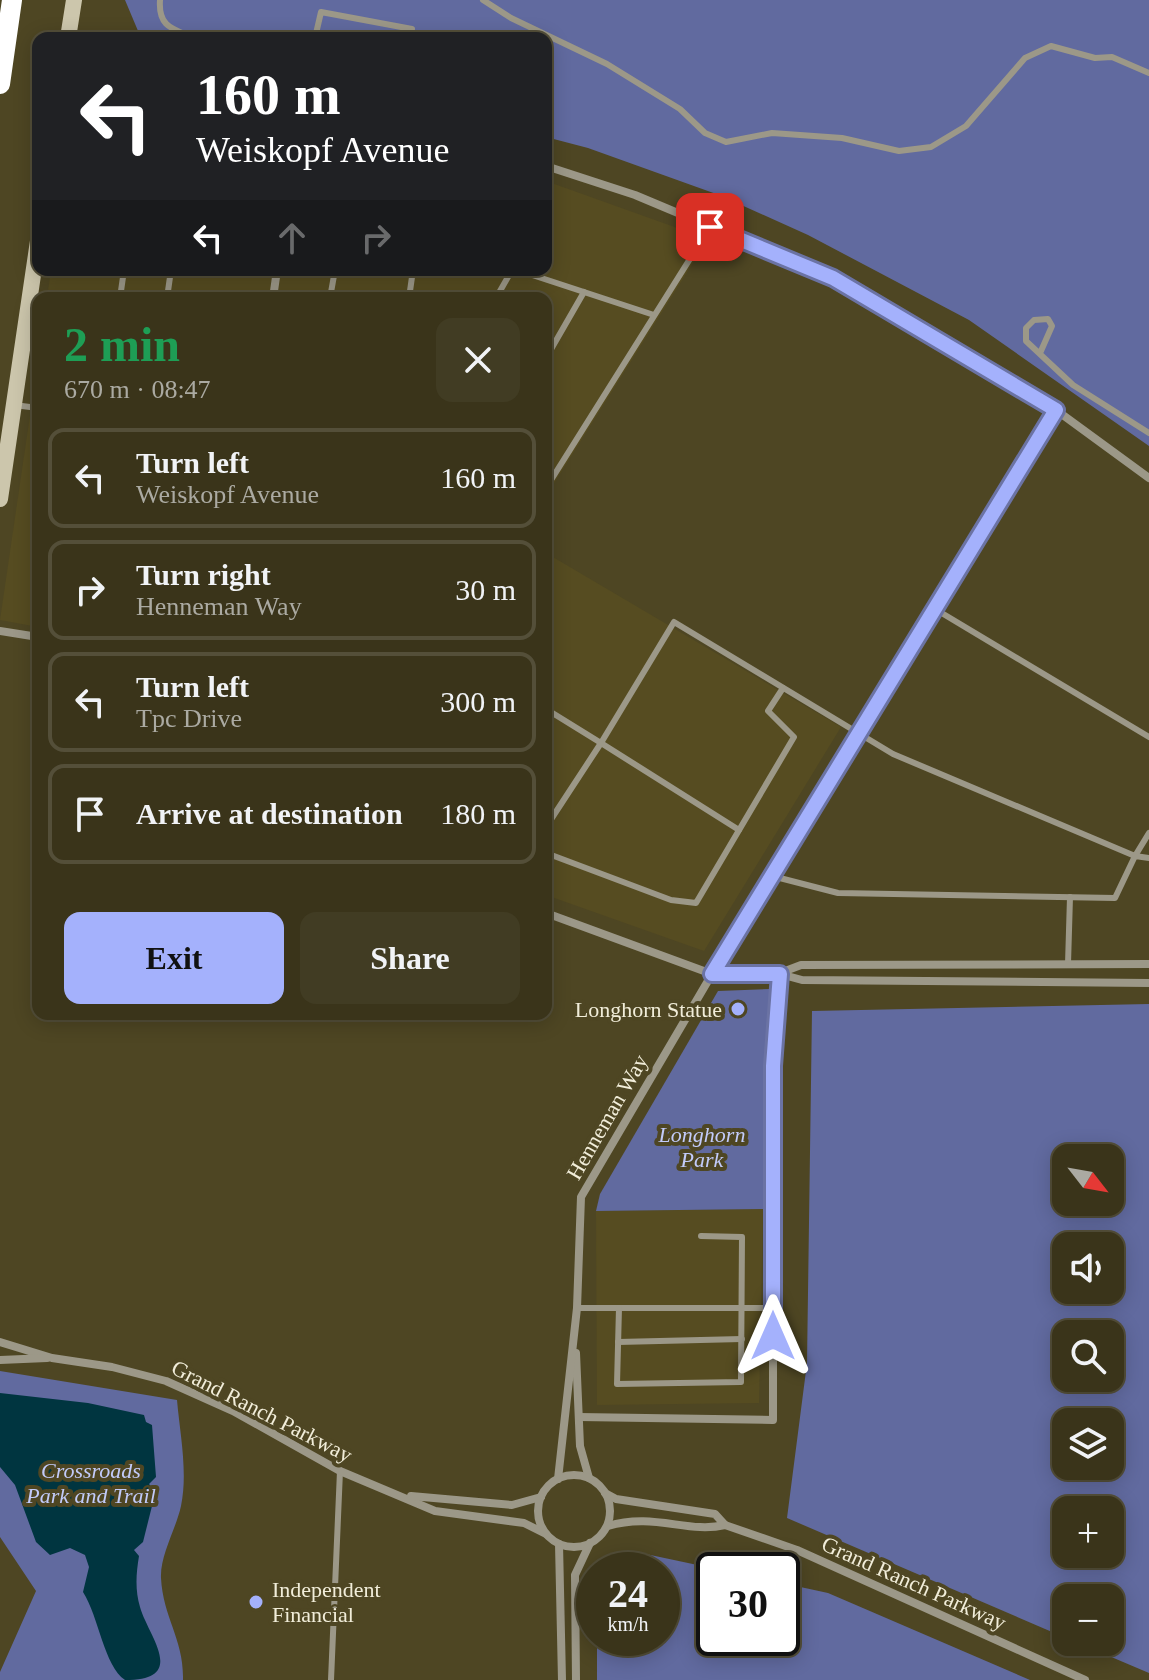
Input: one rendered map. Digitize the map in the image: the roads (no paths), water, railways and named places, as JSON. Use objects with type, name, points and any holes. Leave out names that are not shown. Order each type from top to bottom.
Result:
[{"type":"highway","points":[[0,84],[12,0]]},
{"type":"main road","points":[[69,32],[74,0]]},
{"type":"main road","points":[[0,499],[33,276]]},
{"type":"street","points":[[552,168],[635,195],[833,278],[1056,410],[1149,478]]},
{"type":"street","name":"Henneman Way","points":[[558,1479],[577,1308],[581,1197],[712,974],[1056,410]]},
{"type":"street","points":[[0,631],[32,636]]},
{"type":"street","points":[[552,915],[712,974],[780,974],[802,980],[1149,983]]},
{"type":"street","points":[[780,974],[801,965],[1149,964]]},
{"type":"street","points":[[579,1417],[773,1420],[773,1066],[780,974]]},
{"type":"street","name":"Henneman Way","points":[[575,1328],[580,1446],[589,1478]]},
{"type":"street","name":"Grand Ranch Parkway","points":[[0,1342],[52,1358],[132,1371],[179,1386],[340,1471],[406,1496],[435,1511],[516,1521],[546,1534]]},
{"type":"street","name":"Grand Ranch Parkway","points":[[0,1360],[52,1358]]},
{"type":"street","points":[[576,1680],[575,1575],[590,1543],[608,1526],[610,1515],[605,1493],[589,1478],[568,1475],[558,1479],[541,1497],[538,1516],[546,1534],[559,1544],[580,1546],[590,1543]]},
{"type":"street","name":"Grand Ranch Parkway","points":[[605,1493],[616,1499],[715,1514],[725,1525],[797,1550],[1085,1680]]},
{"type":"street","name":"Grand Ranch Parkway","points":[[406,1496],[512,1505],[541,1497]]},
{"type":"street","name":"Grand Ranch Parkway","points":[[608,1526],[647,1519],[710,1528],[725,1525]]},
{"type":"street","points":[[559,1544],[562,1680]]},
{"type":"lane","points":[[160,0],[161,20],[169,29],[177,32]]},
{"type":"lane","points":[[483,0],[540,32]]},
{"type":"lane","points":[[316,32],[321,12],[412,29],[411,32]]},
{"type":"lane","points":[[552,38],[607,64],[680,109],[705,133],[726,142],[772,133],[842,138],[899,151],[931,147],[966,126],[1025,58],[1051,46],[1095,58],[1112,57],[1149,73]]},
{"type":"lane","points":[[552,478],[710,227]]},
{"type":"lane","points":[[533,276],[654,315]]},
{"type":"lane","points":[[552,348],[584,292]]},
{"type":"lane","points":[[1041,351],[1052,326],[1048,319],[1034,320],[1026,328],[1026,341],[1041,351],[1073,385],[1149,433]]},
{"type":"lane","points":[[14,405],[32,407]]},
{"type":"lane","points":[[935,609],[1149,737]]},
{"type":"lane","points":[[552,818],[674,622],[893,754],[1135,856],[1149,858]]},
{"type":"lane","points":[[552,855],[671,900],[696,903],[794,737],[768,711],[783,688]]},
{"type":"lane","points":[[552,713],[739,830]]},
{"type":"lane","points":[[772,876],[838,893],[1115,898],[1149,833]]},
{"type":"lane","points":[[1068,964],[1070,897]]},
{"type":"lane","points":[[619,1308],[617,1384],[741,1382],[742,1237],[701,1236]]},
{"type":"lane","points":[[577,1308],[773,1308]]},
{"type":"lane","points":[[618,1342],[742,1339]]},
{"type":"lane","points":[[331,1680],[340,1471]]},
{"type":"place","name":"Longhorn Statue","points":[[738,1009]]},
{"type":"place","name":"Independent Financial","points":[[256,1602]]},
{"type":"park label","name":"Longhorn Park","points":[[702,1146]]},
{"type":"park label","name":"Crossroads Park and Trail","points":[[91,1482]]}]
